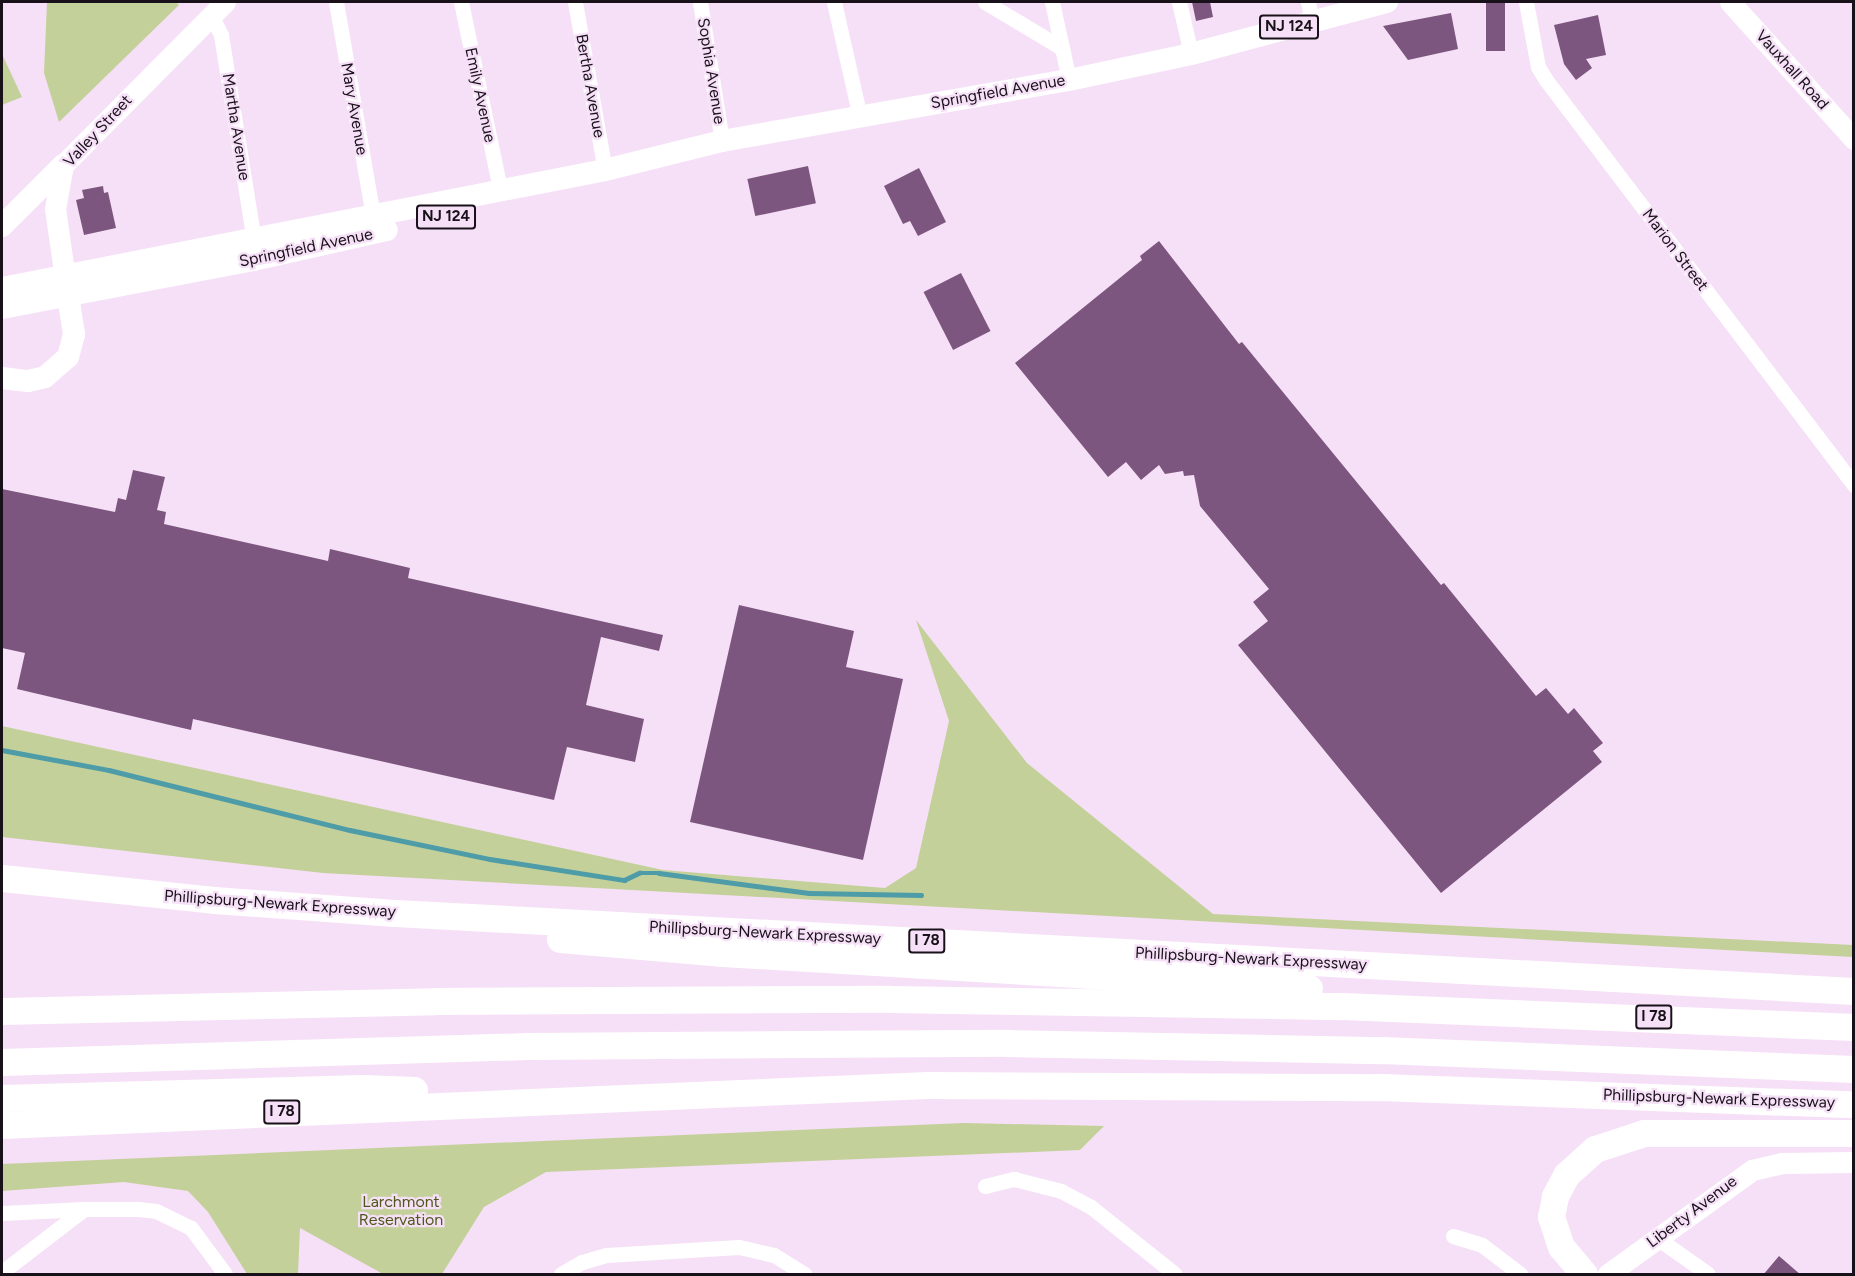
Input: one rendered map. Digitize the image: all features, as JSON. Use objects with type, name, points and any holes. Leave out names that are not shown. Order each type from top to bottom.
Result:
[{"type":"highway","name":"Phillipsburg-Newark Expressway","points":[[2,878],[214,900],[395,913],[1854,991]]},
{"type":"highway","points":[[395,913],[533,937],[668,949],[1406,993],[1519,1012]]},
{"type":"highway","name":"I 78","points":[[2,1011],[355,1002],[750,998],[1078,1001],[1519,1012],[1854,1027]]},
{"type":"highway","points":[[2,1062],[528,1046],[1006,1043],[1402,1050],[1854,1069]]},
{"type":"highway","name":"Phillipsburg-Newark Expressway","points":[[2,1125],[927,1085],[1457,1089],[1854,1104]]},
{"type":"highway","points":[[2,1098],[363,1088],[563,1099]]},
{"type":"highway","points":[[1584,1275],[1555,1237],[1552,1207],[1566,1175],[1595,1149],[1626,1137],[1655,1132],[1854,1133]]},
{"type":"main road","name":"Springfield Avenue","points":[[2,308],[66,286],[254,242],[500,188],[605,170],[722,141],[1069,80],[1191,54],[1310,11],[1388,2]]},
{"type":"main road","points":[[2,226],[63,165]]},
{"type":"main road","name":"Springfield Avenue","points":[[2,288],[66,286],[253,260],[539,196],[605,170]]},
{"type":"main road","points":[[2,378],[28,381],[45,377],[68,357],[74,334],[66,286]]},
{"type":"street","name":"Mary Avenue","points":[[336,2],[373,217]]},
{"type":"street","name":"Emily Avenue","points":[[461,2],[500,188]]},
{"type":"street","name":"Bertha Avenue","points":[[575,2],[605,170]]},
{"type":"street","name":"Sophia Avenue","points":[[700,2],[722,141]]},
{"type":"street","points":[[834,2],[860,117]]},
{"type":"street","points":[[985,2],[1062,48]]},
{"type":"street","points":[[1052,2],[1069,80]]},
{"type":"street","points":[[1179,2],[1191,54]]},
{"type":"street","name":"Marion Street","points":[[1526,2],[1539,67],[1546,80],[1854,485]]},
{"type":"street","name":"Vauxhall Road","points":[[1730,2],[1854,139]]},
{"type":"street","name":"Valley Street","points":[[66,286],[55,209],[63,165],[218,8]]},
{"type":"street","name":"Martha Avenue","points":[[218,8],[254,242]]},
{"type":"street","name":"Liberty Avenue","points":[[1608,1275],[1752,1170],[1782,1163],[1854,1162]]},
{"type":"street","points":[[985,1185],[1014,1179],[1061,1191],[1091,1207],[1175,1275]]},
{"type":"street","points":[[2,1272],[84,1209]]},
{"type":"street","points":[[2,1213],[138,1209],[174,1218],[198,1234],[225,1275]]},
{"type":"street","points":[[1453,1236],[1482,1245],[1520,1275]]},
{"type":"street","points":[[1657,1238],[1708,1275]]},
{"type":"street","points":[[562,1274],[607,1255],[739,1247],[774,1255],[804,1275]]},
{"type":"green space","points":[[47,2],[176,2],[179,5],[59,122],[44,73]]},
{"type":"green space","points":[[2,54],[22,97],[2,105]]},
{"type":"green space","points":[[916,620],[1027,763],[1213,914],[1853,945],[1853,957],[323,873],[2,837],[2,726],[663,870],[885,888],[916,868],[949,721]]},
{"type":"green space","name":"Larchmont Reservation","points":[[964,1123],[1104,1126],[1080,1150],[546,1172],[484,1207],[442,1274],[383,1274],[300,1228],[298,1274],[247,1274],[208,1212],[188,1191],[124,1182],[2,1191],[2,1164]]},
{"type":"building","points":[[1192,2],[1210,2],[1213,17],[1196,21]]},
{"type":"building","points":[[1486,2],[1505,2],[1505,51],[1486,51]]},
{"type":"building","points":[[1451,13],[1458,49],[1408,60],[1383,26]]},
{"type":"building","points":[[1598,15],[1606,55],[1586,59],[1592,68],[1576,80],[1564,64],[1554,25]]},
{"type":"building","points":[[808,166],[816,203],[755,216],[747,179]]},
{"type":"building","points":[[919,168],[946,222],[918,236],[910,221],[903,224],[884,186]]},
{"type":"building","points":[[103,186],[104,193],[108,192],[116,228],[84,235],[76,200],[84,198],[82,190]]},
{"type":"building","points":[[1159,241],[1239,344],[1242,342],[1441,585],[1444,583],[1536,696],[1546,688],[1568,714],[1574,708],[1603,743],[1593,751],[1602,762],[1441,893],[1238,645],[1268,621],[1253,602],[1269,589],[1200,506],[1194,475],[1184,476],[1183,471],[1165,474],[1159,465],[1141,480],[1126,462],[1108,477],[1015,363],[1142,260],[1140,256]]},
{"type":"building","points":[[961,273],[991,331],[953,350],[924,292]]},
{"type":"building","points":[[133,470],[165,477],[157,510],[166,512],[164,524],[328,561],[330,549],[410,568],[408,578],[663,635],[659,651],[601,637],[586,705],[644,719],[635,762],[567,747],[554,800],[193,719],[191,730],[17,689],[25,653],[2,648],[2,489],[115,512],[118,498],[126,500]]},
{"type":"building","points":[[739,605],[854,631],[846,667],[903,679],[863,860],[690,822]]},
{"type":"building","points":[[1779,1256],[1801,1275],[1763,1275]]},
{"type":"waterway","points":[[2,750],[109,770],[350,830],[490,859],[624,880],[639,873],[659,873],[809,893],[921,895]]}]
